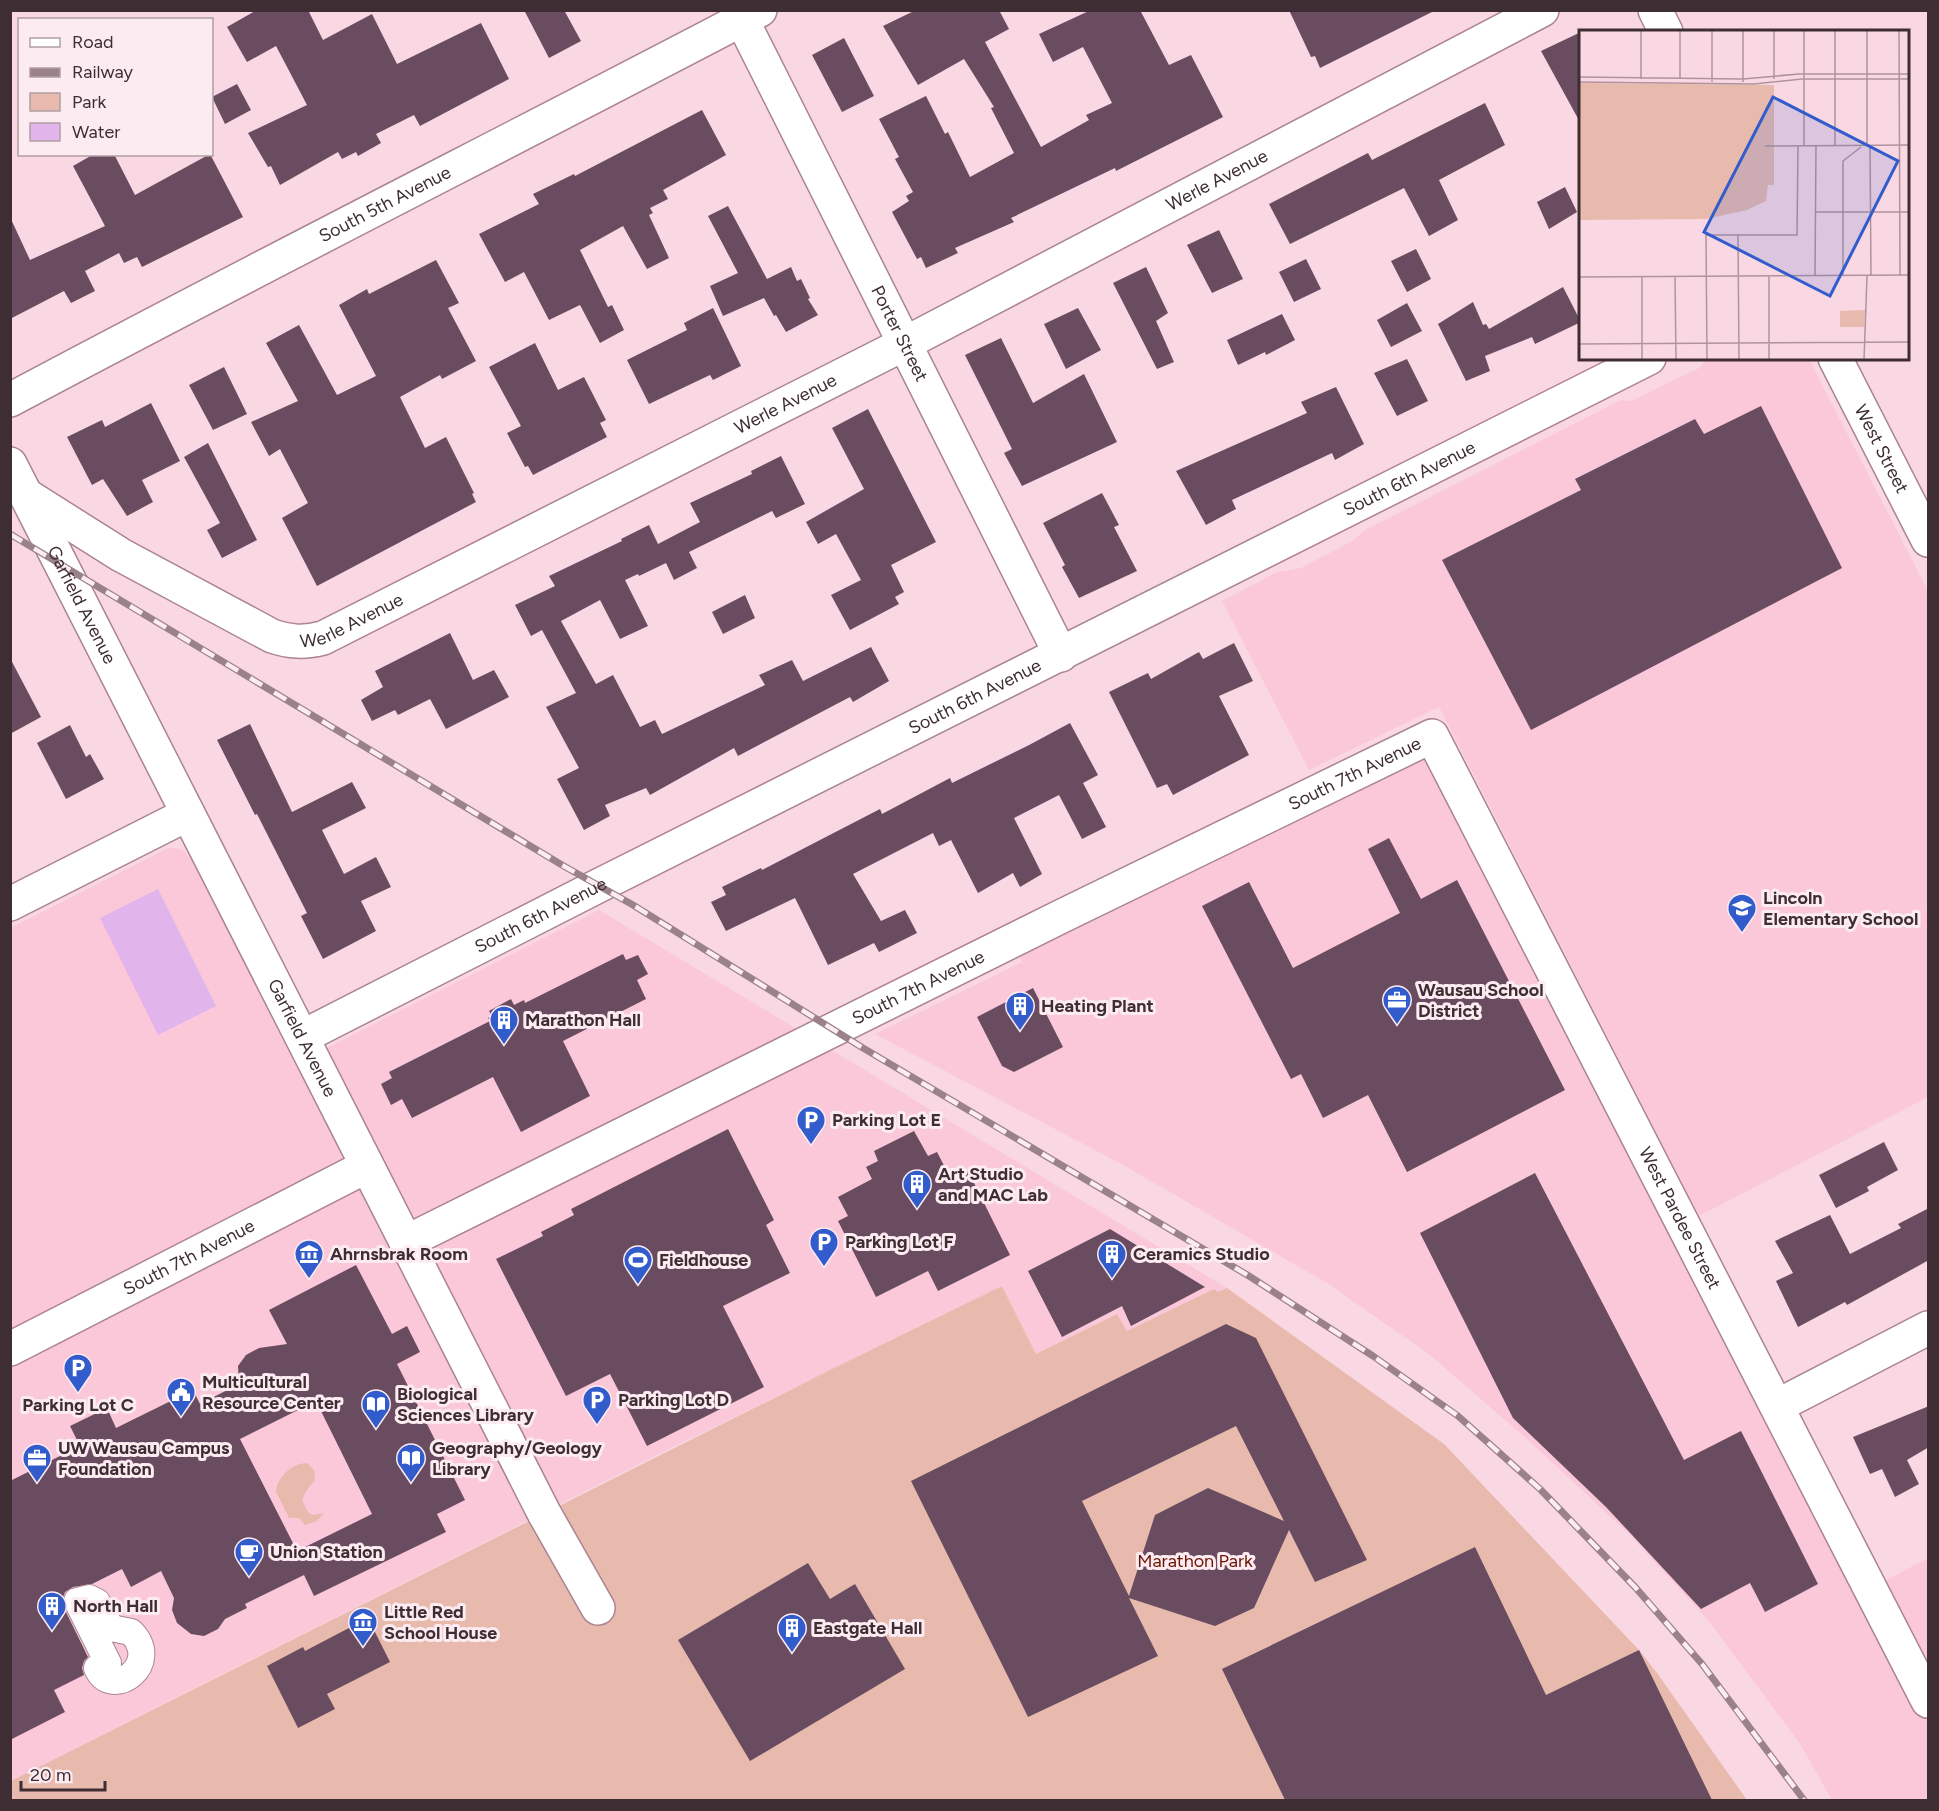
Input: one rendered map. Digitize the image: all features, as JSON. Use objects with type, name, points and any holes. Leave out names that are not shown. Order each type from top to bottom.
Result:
[{"type":"street","name":"Werle Avenue","points":[[26,495],[121,555],[272,636],[306,643],[323,638],[904,344],[1542,10]]},
{"type":"street","points":[[1655,10],[1665,30]]},
{"type":"street","name":"Porter Street","points":[[746,14],[904,344],[1061,655]]},
{"type":"street","name":"South 5th Avenue","points":[[10,400],[278,259],[564,113],[746,14]]},
{"type":"street","name":"South 6th Avenue","points":[[302,1037],[1645,360]]},
{"type":"street","name":"West Street","points":[[1836,360],[1929,540]]},
{"type":"street","name":"Garfield Avenue","points":[[10,464],[544,1513],[598,1608]]},
{"type":"street","name":"South 7th Avenue","points":[[406,1242],[1062,916],[1432,736]]},
{"type":"street","name":"West Pardee Street","points":[[1432,736],[1929,1701]]},
{"type":"street","points":[[10,904],[188,814]]},
{"type":"street","name":"South 7th Avenue","points":[[10,1349],[367,1166]]},
{"type":"street","points":[[1777,1406],[1929,1328]]},
{"type":"shaded area","name":"Lincoln Elementary School","points":[[1706,360],[1810,360],[1928,591],[1928,1097],[1699,1216],[1439,707],[1309,770],[1222,601],[1277,572],[1301,568],[1354,540],[1365,530],[1621,400],[1631,401],[1699,368]]},
{"type":"shaded area","points":[[1432,736],[1871,1588],[1928,1558],[1928,1800],[1832,1800],[1800,1744],[1708,1620],[1627,1532],[1527,1439],[1430,1355],[1327,1283],[1125,1166],[875,1034],[1022,962],[1011,941]]},
{"type":"shaded area","points":[[168,848],[182,849],[193,862],[295,1064],[599,910],[1227,1288],[1218,1292],[1214,1289],[1127,1331],[1117,1314],[1036,1354],[1002,1286],[659,1454],[11,1781],[11,928]]},
{"type":"green space","name":"Marathon Park","points":[[1002,1286],[1036,1354],[1117,1314],[1127,1331],[1214,1289],[1218,1292],[1227,1288],[1444,1444],[1639,1650],[1747,1800],[11,1800],[11,1781]]},
{"type":"green space","points":[[307,1463],[314,1470],[315,1480],[302,1500],[308,1512],[313,1515],[324,1513],[317,1521],[305,1525],[299,1518],[289,1518],[276,1492],[279,1481],[286,1472],[296,1465]]},
{"type":"water","points":[[158,889],[216,1006],[158,1035],[100,918]]},
{"type":"building","points":[[257,10],[308,10],[323,40],[372,14],[397,64],[481,23],[509,79],[420,126],[414,115],[376,134],[381,143],[358,156],[356,152],[342,159],[338,152],[280,185],[271,166],[268,167],[248,133],[307,105],[276,46],[247,62],[227,27]]},
{"type":"building","points":[[524,10],[564,10],[581,41],[549,58]]},
{"type":"building","points":[[916,10],[999,10],[1009,29],[985,42],[1041,147],[1089,120],[1086,115],[1112,103],[1083,47],[1053,62],[1039,34],[1091,10],[1140,10],[1169,65],[1191,55],[1223,117],[1116,171],[1115,168],[1011,218],[1014,222],[955,248],[958,253],[926,268],[921,257],[917,259],[892,212],[909,201],[906,196],[913,192],[895,159],[899,157],[879,119],[926,96],[945,134],[948,132],[970,177],[1014,153],[991,108],[994,107],[964,59],[918,85],[883,26]]},
{"type":"building","points":[[1289,10],[1436,10],[1320,68],[1315,56],[1311,57]]},
{"type":"building","points":[[1579,33],[1579,120],[1541,51]]},
{"type":"building","points":[[844,38],[874,96],[842,112],[812,55]]},
{"type":"building","points":[[237,84],[251,110],[225,124],[213,96]]},
{"type":"building","points":[[1485,103],[1505,145],[1439,180],[1458,220],[1429,236],[1404,188],[1290,244],[1269,204],[1368,153],[1372,160]]},
{"type":"building","points":[[702,110],[726,155],[663,190],[668,199],[650,208],[653,213],[649,215],[669,258],[647,269],[623,226],[580,250],[608,307],[612,305],[624,330],[600,343],[580,305],[549,320],[524,272],[505,282],[479,234],[539,204],[533,194],[574,174],[575,176]]},
{"type":"building","points":[[90,156],[115,156],[135,195],[206,156],[211,156],[243,217],[142,267],[137,257],[124,263],[119,253],[85,271],[95,291],[71,303],[64,291],[10,319],[10,217],[30,260],[105,226],[73,166]]},
{"type":"building","points":[[1565,187],[1577,212],[1549,229],[1537,202]]},
{"type":"building","points":[[728,206],[767,279],[791,267],[797,281],[801,279],[810,298],[808,299],[818,315],[786,332],[764,298],[723,316],[710,286],[738,273],[708,216]]},
{"type":"building","points":[[1219,230],[1243,279],[1212,293],[1187,245]]},
{"type":"building","points":[[1416,249],[1431,279],[1407,292],[1391,261]]},
{"type":"building","points":[[1306,259],[1321,289],[1294,302],[1279,272]]},
{"type":"building","points":[[436,260],[459,303],[448,308],[476,361],[442,379],[440,375],[400,397],[425,448],[446,437],[474,493],[472,494],[476,502],[317,586],[282,518],[308,503],[280,449],[269,456],[251,422],[298,401],[266,343],[299,325],[337,395],[376,376],[339,305],[367,289],[369,294]]},
{"type":"building","points":[[1146,267],[1168,313],[1156,321],[1174,362],[1157,369],[1113,283]]},
{"type":"building","points":[[1563,287],[1579,318],[1579,323],[1535,344],[1532,337],[1485,356],[1490,371],[1466,381],[1438,324],[1473,302],[1483,325],[1486,324],[1489,329]]},
{"type":"building","points":[[1407,303],[1422,331],[1391,347],[1377,320]]},
{"type":"building","points":[[713,308],[741,366],[713,380],[710,375],[649,404],[627,360],[687,330],[684,323]]},
{"type":"building","points":[[1078,308],[1101,350],[1066,369],[1044,324]]},
{"type":"building","points":[[1282,314],[1295,340],[1266,355],[1265,352],[1238,365],[1227,340]]},
{"type":"building","points":[[1001,338],[1033,403],[1084,374],[1117,442],[1022,486],[1004,453],[1012,449],[965,355]]},
{"type":"building","points":[[535,343],[558,390],[584,377],[606,420],[600,423],[607,437],[533,475],[528,466],[525,467],[507,433],[521,426],[489,367]]},
{"type":"building","points":[[1407,359],[1428,401],[1397,416],[1374,373]]},
{"type":"building","points":[[224,367],[247,414],[213,430],[189,385]]},
{"type":"building","points":[[1336,387],[1364,444],[1335,460],[1332,453],[1232,500],[1236,509],[1206,525],[1176,471],[1307,413],[1301,402]]},
{"type":"building","points":[[151,403],[180,461],[142,480],[153,502],[127,516],[103,479],[92,485],[67,437],[102,420],[105,427]]},
{"type":"building","points":[[1761,406],[1842,568],[1531,730],[1442,560],[1581,490],[1575,479],[1695,419],[1704,434]]},
{"type":"building","points":[[868,409],[936,542],[891,565],[904,592],[895,597],[899,604],[850,630],[831,595],[861,580],[836,534],[818,544],[806,522],[864,489],[832,428]]},
{"type":"building","points":[[208,443],[257,540],[222,558],[207,530],[220,523],[184,457]]},
{"type":"building","points":[[781,456],[805,504],[776,518],[772,511],[689,552],[697,568],[674,580],[666,563],[625,580],[648,626],[620,639],[600,600],[561,621],[596,684],[613,675],[640,727],[655,720],[662,734],[765,685],[759,675],[792,660],[803,681],[871,647],[889,681],[853,702],[850,697],[738,756],[734,748],[650,795],[646,788],[605,805],[610,816],[584,830],[557,779],[579,768],[546,707],[576,693],[542,630],[531,636],[515,605],[555,586],[549,576],[622,541],[621,539],[649,525],[658,544],[700,522],[690,503],[752,474],[751,471]]},
{"type":"building","points":[[1102,493],[1119,525],[1114,527],[1137,571],[1079,598],[1062,567],[1065,565],[1043,523]]},
{"type":"building","points":[[745,595],[755,618],[723,634],[712,612]]},
{"type":"building","points":[[450,633],[473,680],[494,670],[509,697],[446,729],[430,699],[398,715],[395,710],[372,721],[361,700],[383,687],[375,671]]},
{"type":"building","points":[[1234,643],[1253,681],[1219,696],[1249,755],[1173,795],[1167,784],[1157,788],[1109,692],[1148,673],[1151,679],[1199,652],[1203,659]]},
{"type":"building","points":[[10,658],[41,717],[10,734]]},
{"type":"building","points":[[1070,723],[1098,775],[1083,783],[1106,827],[1082,839],[1059,795],[1014,818],[1042,874],[1020,887],[1013,873],[978,893],[951,840],[939,846],[933,833],[853,874],[881,921],[905,910],[917,933],[879,952],[874,943],[828,965],[795,898],[726,931],[711,902],[726,895],[722,887],[761,868],[762,870],[880,809],[882,814],[950,778],[952,783]]},
{"type":"building","points":[[250,724],[292,812],[352,782],[366,808],[322,830],[344,874],[376,857],[391,887],[361,901],[376,931],[323,959],[301,916],[307,913],[217,740]]},
{"type":"building","points":[[70,725],[86,757],[90,754],[104,779],[66,799],[37,743]]},
{"type":"building","name":"Wausau School District","points":[[1389,838],[1421,899],[1457,880],[1565,1090],[1407,1172],[1368,1095],[1323,1118],[1301,1074],[1291,1079],[1202,906],[1249,882],[1293,968],[1400,913],[1368,849]]},
{"type":"building","name":"Marathon Hall","points":[[623,954],[626,960],[638,955],[648,974],[637,980],[646,999],[563,1041],[590,1096],[521,1132],[493,1077],[412,1118],[402,1099],[391,1105],[381,1084],[392,1078],[389,1072],[490,1021],[488,1018],[492,1016],[489,1011],[511,999],[514,1005],[524,1000],[525,1003]]},
{"type":"building","name":"Heating Plant","points":[[1033,988],[1063,1047],[1014,1072],[1002,1066],[977,1017]]},
{"type":"building","name":"Fieldhouse","points":[[728,1129],[774,1220],[766,1225],[790,1273],[723,1306],[764,1387],[647,1446],[610,1374],[566,1396],[496,1259],[543,1236],[541,1232],[574,1215],[571,1209]]},
{"type":"building","name":"Art Studio and MAC Lab","points":[[914,1131],[928,1156],[937,1152],[951,1179],[968,1171],[1010,1255],[938,1291],[928,1271],[876,1297],[838,1221],[848,1216],[838,1197],[872,1179],[866,1167],[878,1161],[874,1151]]},
{"type":"building","points":[[1884,1142],[1898,1170],[1867,1187],[1869,1191],[1836,1208],[1819,1175]]},
{"type":"building","points":[[1535,1173],[1684,1460],[1741,1431],[1818,1584],[1765,1612],[1750,1583],[1701,1609],[1606,1507],[1513,1418],[1420,1233]]},
{"type":"building","points":[[1929,1208],[1929,1260],[1847,1305],[1845,1302],[1798,1327],[1776,1281],[1793,1273],[1775,1241],[1830,1215],[1850,1254],[1901,1228],[1898,1224]]},
{"type":"building","name":"Ceramics Studio","points":[[1110,1229],[1205,1287],[1131,1326],[1122,1306],[1062,1337],[1028,1271]]},
{"type":"building","points":[[356,1265],[392,1334],[407,1326],[420,1352],[397,1364],[465,1500],[437,1514],[446,1532],[314,1596],[304,1575],[245,1604],[247,1608],[225,1619],[218,1629],[204,1636],[191,1634],[177,1623],[172,1610],[174,1598],[161,1571],[131,1587],[122,1569],[92,1584],[73,1587],[65,1592],[62,1600],[88,1657],[82,1668],[84,1675],[54,1690],[65,1712],[10,1740],[10,1481],[80,1446],[70,1426],[107,1408],[116,1428],[193,1390],[200,1404],[239,1384],[238,1366],[246,1355],[259,1348],[287,1344],[269,1310]],"holes":[[[316,1401],[372,1514],[297,1551],[240,1439]]]},
{"type":"building","points":[[1226,1324],[1256,1338],[1367,1560],[1315,1582],[1289,1530],[1254,1608],[1215,1626],[1129,1598],[1158,1656],[1028,1717],[911,1481]],"holes":[[[1236,1426],[1284,1521],[1208,1488],[1155,1515],[1129,1596],[1082,1501]]]},
{"type":"building","points":[[1929,1406],[1929,1447],[1907,1460],[1919,1484],[1895,1497],[1882,1469],[1870,1474],[1853,1437]]},
{"type":"building","points":[[1475,1547],[1546,1695],[1639,1650],[1712,1800],[1285,1800],[1222,1669]]},
{"type":"building","name":"Eastgate Hall","points":[[808,1563],[830,1599],[855,1584],[905,1669],[750,1761],[678,1640]]},
{"type":"building","points":[[368,1618],[390,1662],[327,1694],[335,1709],[298,1728],[267,1666],[303,1647],[305,1651]]},
{"type":"railway","points":[[10,534],[562,865],[633,905],[863,1048],[1249,1276],[1373,1356],[1458,1416],[1540,1489],[1635,1587],[1702,1664],[1804,1800]]},
{"type":"place","name":"Lincoln Elementary School","points":[[1742,934]]},
{"type":"place","name":"Wausau School District","points":[[1397,1026]]},
{"type":"place","name":"Heating Plant","points":[[1020,1032]]},
{"type":"place","name":"Marathon Hall","points":[[504,1046]]},
{"type":"place","name":"Parking Lot E","points":[[811,1146]]},
{"type":"place","name":"Art Studio and MAC Lab","points":[[917,1210]]},
{"type":"place","name":"Parking Lot F","points":[[824,1268]]},
{"type":"place","name":"Ahrnsbrak Room","points":[[309,1280]]},
{"type":"place","name":"Ceramics Studio","points":[[1112,1280]]},
{"type":"place","name":"Fieldhouse","points":[[638,1286]]},
{"type":"place","name":"Parking Lot C","points":[[78,1394]]},
{"type":"place","name":"Multicultural Resource Center","points":[[181,1418]]},
{"type":"place","name":"Parking Lot D","points":[[597,1426]]},
{"type":"place","name":"Biological Sciences Library","points":[[376,1430]]},
{"type":"place","name":"UW Wausau Campus Foundation","points":[[37,1484]]},
{"type":"place","name":"Geography/Geology Library","points":[[411,1484]]},
{"type":"place","name":"Union Station","points":[[249,1578]]},
{"type":"place","name":"North Hall","points":[[52,1632]]},
{"type":"place","name":"Little Red School House","points":[[363,1648]]},
{"type":"place","name":"Eastgate Hall","points":[[792,1654]]}]
